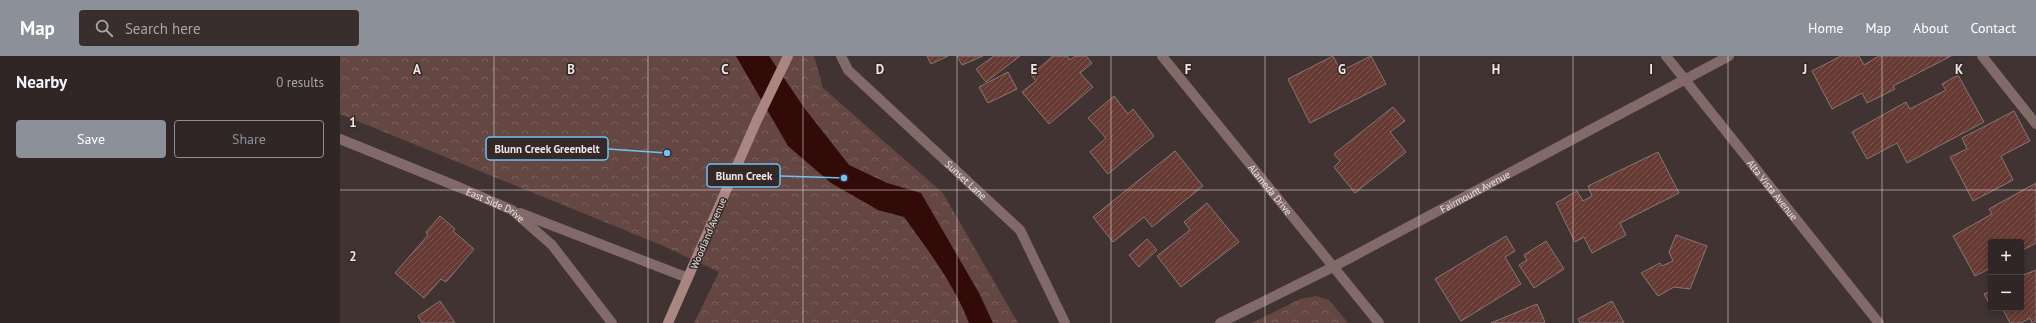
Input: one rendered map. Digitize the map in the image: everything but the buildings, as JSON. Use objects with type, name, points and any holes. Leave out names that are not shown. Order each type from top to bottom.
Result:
[{"type":"street","name":"Woodland Avenue","points":[[668,323],[757,120],[788,56]]},
{"type":"street","name":"Sunset Lane","points":[[841,56],[848,70],[1020,230],[1065,323]]},
{"type":"street","name":"Alameda Drive","points":[[1162,56],[1379,323]]},
{"type":"street","name":"Alta Vista Avenue","points":[[1666,56],[1879,323]]},
{"type":"street","name":"Fairmount Avenue","points":[[1220,323],[1333,267],[1729,56]]},
{"type":"street","points":[[1982,56],[2036,124]]},
{"type":"street","name":"East Side Drive","points":[[340,139],[512,210],[552,245],[612,323]]},
{"type":"street","points":[[512,210],[688,278]]},
{"type":"green space","points":[[340,56],[814,56],[823,88],[943,193],[1018,323],[694,323],[719,272],[661,245],[340,114]]},
{"type":"green space","points":[[1316,296],[1329,300],[1348,323],[1252,323],[1300,299]]},
{"type":"shaded area","points":[[736,56],[769,56],[805,109],[849,165],[887,183],[921,193],[979,293],[993,323],[969,323],[948,281],[904,217],[878,210],[831,183],[788,146]]},
{"type":"place","name":"Blunn Creek Greenbelt","points":[[667,153]]},
{"type":"place","name":"Blunn Creek","points":[[844,178]]}]
